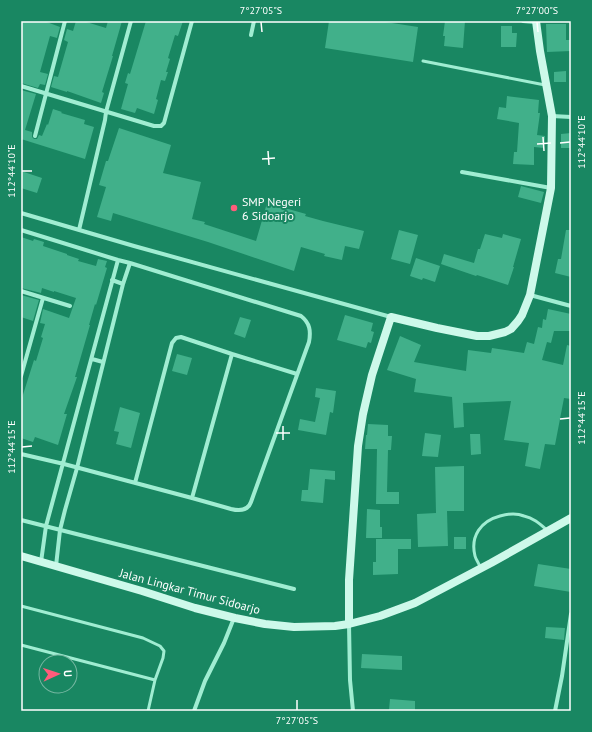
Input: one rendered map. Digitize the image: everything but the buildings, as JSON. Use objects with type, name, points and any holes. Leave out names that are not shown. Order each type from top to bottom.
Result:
[{"type":"street","points":[[35,136],[65,21]]},
{"type":"street","points":[[79,230],[106,112],[131,21]]},
{"type":"street","points":[[21,86],[160,127],[164,123],[192,21]]},
{"type":"street","points":[[251,35],[254,21]]},
{"type":"street","points":[[21,213],[391,317],[477,336],[489,336],[505,332],[515,326],[522,315],[530,295],[552,188],[552,116],[536,21],[523,21]]},
{"type":"street","points":[[552,116],[571,117]]},
{"type":"street","points":[[462,172],[552,188]]},
{"type":"street","points":[[21,230],[302,317],[309,328],[310,336],[249,506],[245,509],[237,510],[21,454]]},
{"type":"street","points":[[41,562],[46,526],[118,260]]},
{"type":"street","points":[[56,566],[60,530],[123,284],[130,263]]},
{"type":"street","points":[[112,280],[123,284]]},
{"type":"street","points":[[21,291],[70,306]]},
{"type":"street","points":[[530,295],[571,306]]},
{"type":"street","points":[[21,376],[43,298]]},
{"type":"street","points":[[352,711],[350,680],[349,580],[358,446],[363,414],[372,375],[391,317]]},
{"type":"street","points":[[135,483],[172,343],[178,337],[297,374]]},
{"type":"street","points":[[192,498],[232,354]]},
{"type":"street","points":[[92,359],[103,362]]},
{"type":"street","name":"Jalan Lingkar Timur Sidoarjo","points":[[21,556],[195,608],[234,618],[294,628],[335,626],[380,616],[415,603],[481,569],[571,518]]},
{"type":"street","points":[[21,520],[294,589]]},
{"type":"street","points":[[555,711],[571,614]]},
{"type":"street","points":[[194,711],[205,681],[224,643],[234,618]]},
{"type":"lane","points":[[423,61],[547,85]]},
{"type":"lane","points":[[481,569],[475,556],[476,534],[480,527],[488,521],[505,515],[524,515],[533,519],[548,531]]},
{"type":"lane","points":[[21,606],[143,638],[160,646],[164,651],[163,658],[154,680],[147,711]]},
{"type":"lane","points":[[21,645],[154,680]]},
{"type":"place","name":"SMP Negeri 6 Sidoarjo","points":[[234,208]]}]
